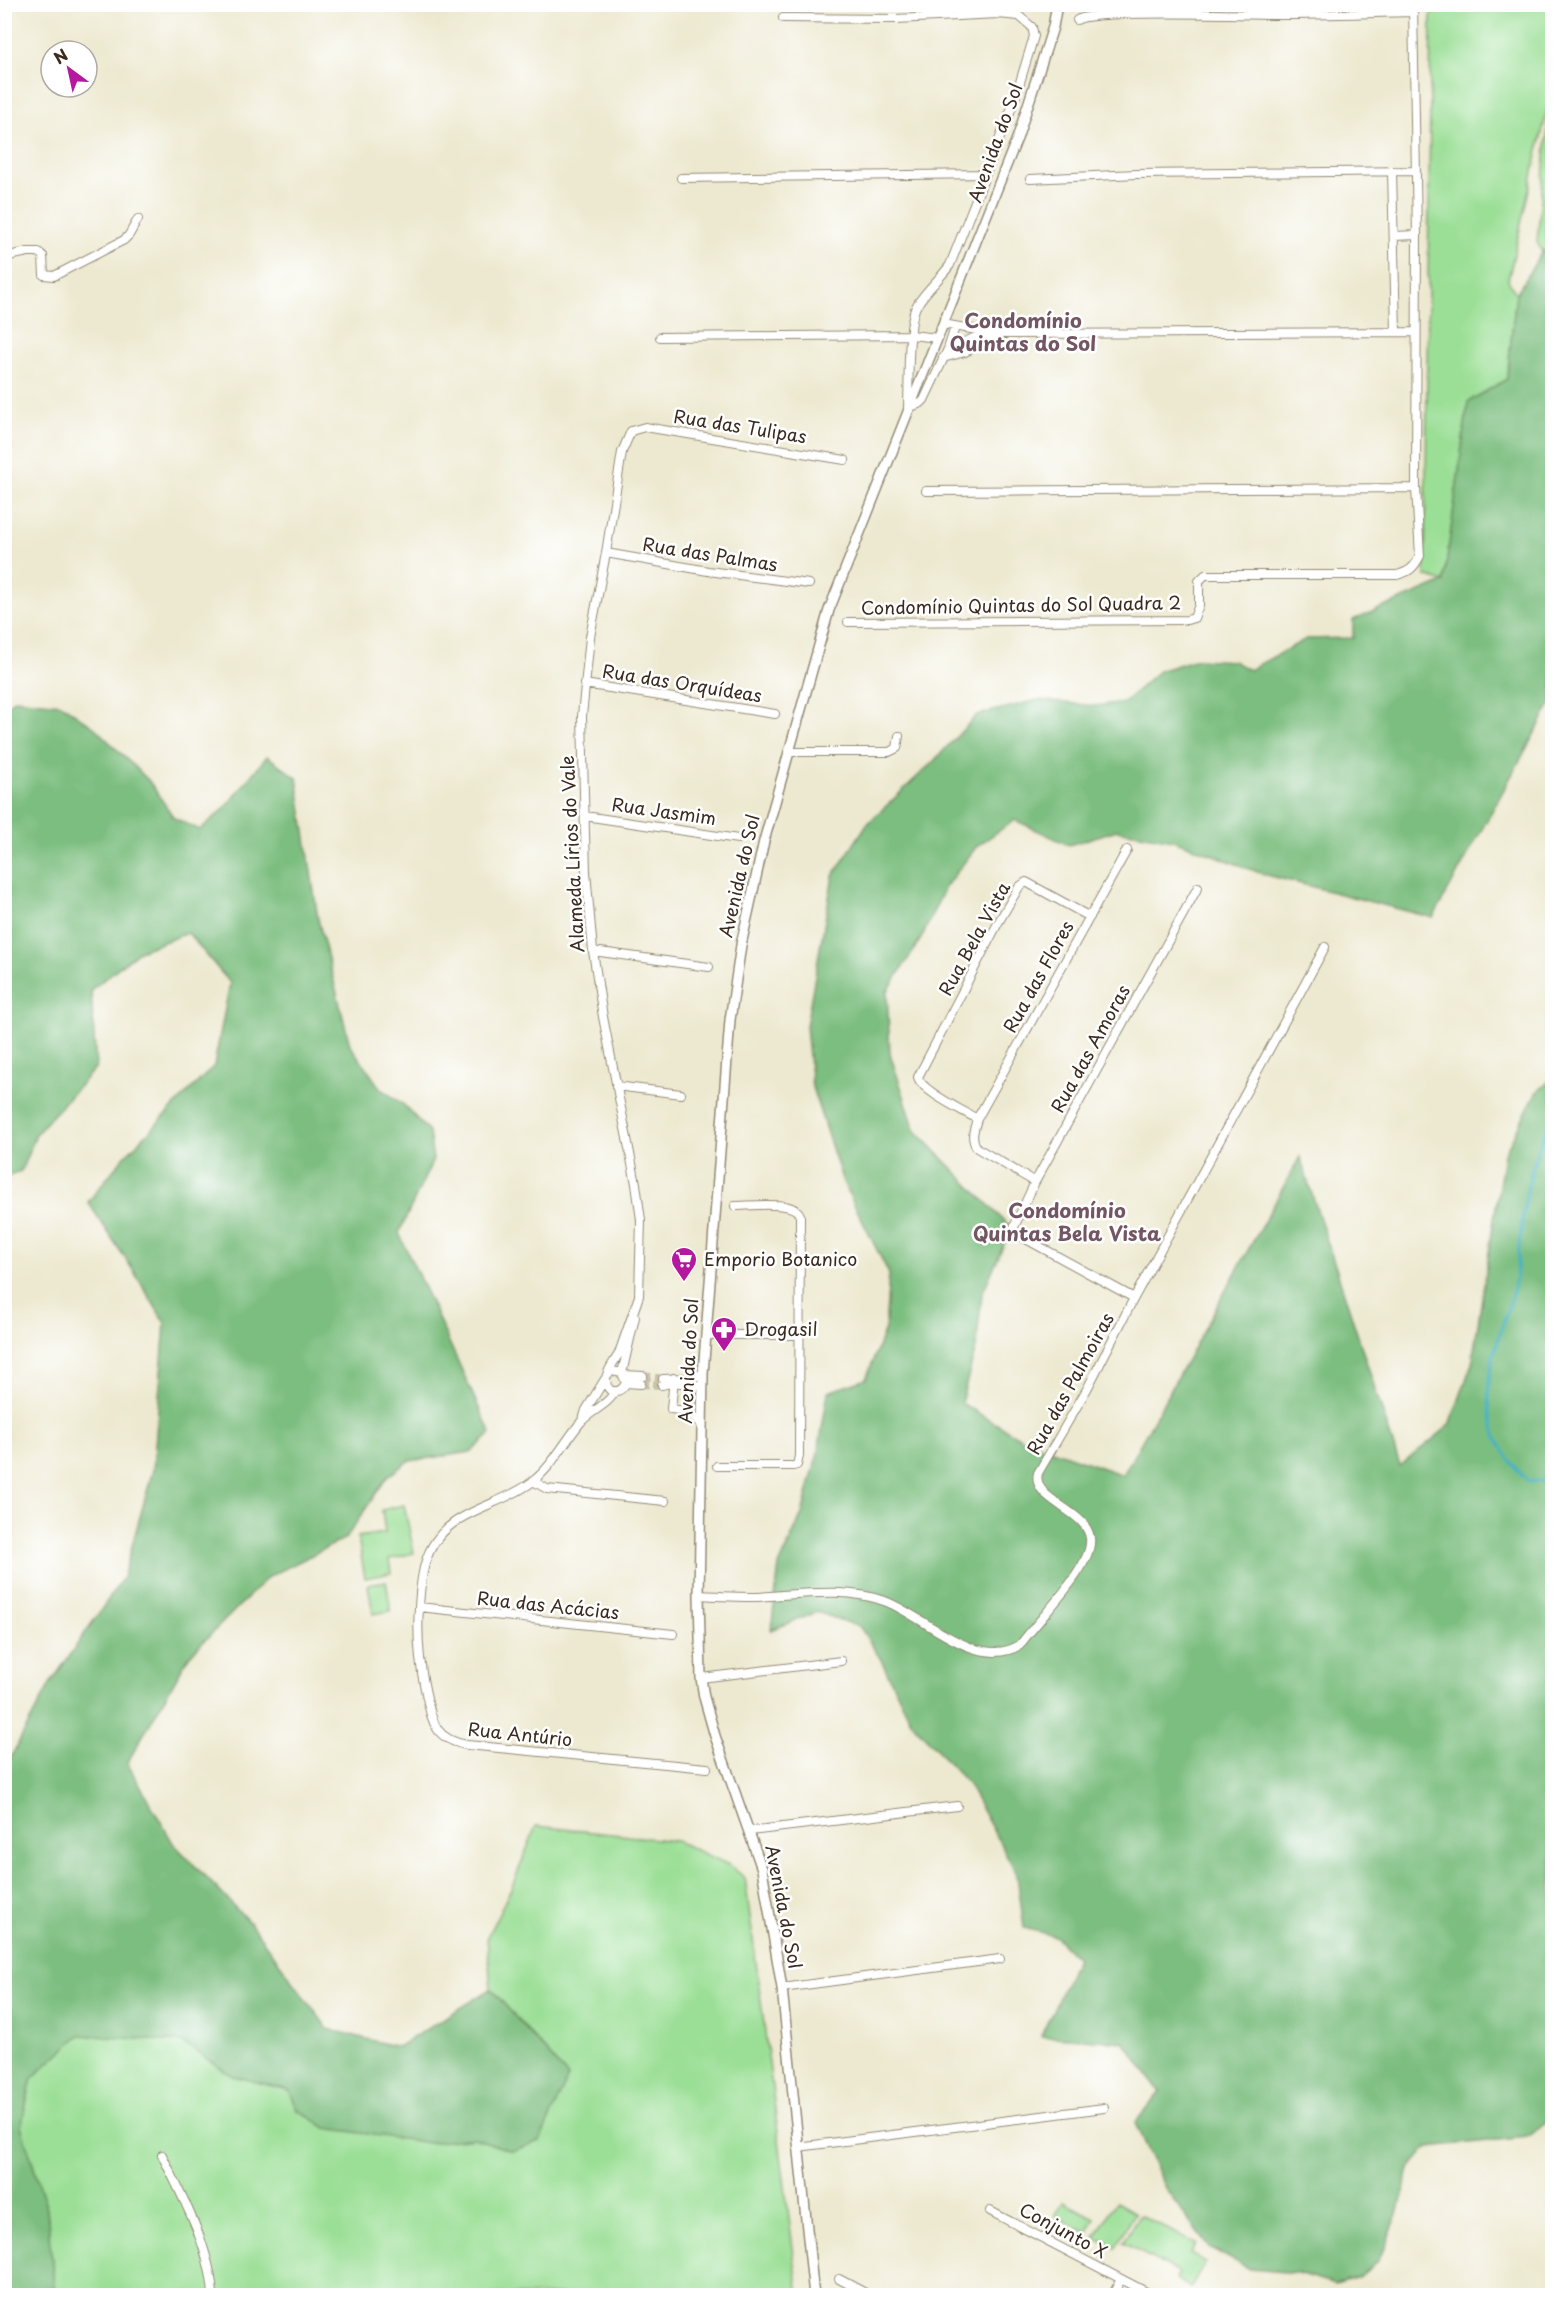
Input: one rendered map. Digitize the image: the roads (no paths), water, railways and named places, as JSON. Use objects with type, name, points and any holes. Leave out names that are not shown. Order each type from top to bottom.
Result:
[{"type":"street","points":[[998,4],[998,14]]},
{"type":"street","name":"Avenida do Sol","points":[[814,2295],[782,1988],[762,1869],[715,1736],[701,1678],[699,1595],[703,1374],[727,1045],[735,978],[759,862],[829,610],[908,408],[958,290],[1034,93],[1053,27],[1057,4]]},
{"type":"street","points":[[926,491],[1416,488],[1417,234],[1413,8],[1282,15],[1114,14],[1082,16],[1077,20]]},
{"type":"street","points":[[783,18],[896,19],[998,14],[1019,16],[1032,27],[1034,36],[1017,93],[950,265],[917,304],[911,335],[908,408],[924,400],[948,349],[955,327]]},
{"type":"street","points":[[1392,171],[1396,331]]},
{"type":"street","points":[[1030,178],[1137,174],[1416,171]]},
{"type":"street","points":[[681,178],[985,174]]},
{"type":"street","points":[[4,257],[38,252],[43,256],[44,275],[54,276],[124,240],[138,219]]},
{"type":"street","points":[[1394,236],[1417,234]]},
{"type":"street","points":[[943,324],[998,335]]},
{"type":"street","points":[[948,349],[974,338],[998,335],[1416,332]]},
{"type":"street","points":[[660,338],[911,335],[938,338]]},
{"type":"street","points":[[943,358],[968,351],[998,335]]},
{"type":"street","name":"Rua das Tulipas","points":[[631,430],[645,427],[845,460]]},
{"type":"street","name":"Alameda Lírios do Vale","points":[[583,1420],[586,1410],[619,1353],[639,1296],[641,1220],[593,951],[586,872],[582,740],[584,684],[590,637],[622,452],[631,430]]},
{"type":"street","name":"Condomínio Quintas do Sol Quadra 2","points":[[848,622],[1187,620],[1194,618],[1199,605],[1198,586],[1201,577],[1205,575],[1397,575],[1408,572],[1415,566],[1420,556],[1416,488]]},
{"type":"street","name":"Rua das Palmas","points":[[606,553],[708,571],[809,584]]},
{"type":"street","name":"Rua das Orquídeas","points":[[584,684],[775,714]]},
{"type":"street","points":[[788,753],[889,752],[897,748],[899,736]]},
{"type":"street","name":"Rua Jasmim","points":[[585,816],[738,839]]},
{"type":"street","name":"Rua das Flores","points":[[977,1119],[1127,850]]},
{"type":"street","name":"Rua Bela Vista","points":[[977,1119],[927,1089],[918,1077],[998,923],[1023,883],[1031,883],[1090,917]]},
{"type":"street","name":"Rua das Amoras","points":[[1134,1298],[1024,1238],[1015,1232],[1014,1227],[1035,1182],[1198,887]]},
{"type":"street","name":"Rua das Palmoiras","points":[[699,1595],[751,1597],[846,1594],[874,1597],[901,1608],[967,1646],[993,1653],[1012,1650],[1020,1645],[1072,1581],[1090,1551],[1087,1526],[1048,1497],[1038,1485],[1037,1479],[1048,1454],[1087,1389],[1325,947]]},
{"type":"street","points":[[593,951],[710,967]]},
{"type":"street","points":[[616,1086],[681,1094]]},
{"type":"street","points":[[977,1119],[972,1138],[977,1148],[1035,1182]]},
{"type":"street","points":[[717,1466],[797,1465],[800,1215],[799,1211],[790,1206],[735,1206]]},
{"type":"street","name":"Alameda Lírios do Vale","points":[[624,1377],[635,1321],[634,1312]]},
{"type":"street","points":[[707,1335],[800,1335]]},
{"type":"street","points":[[614,1392],[606,1387],[606,1376],[612,1371],[624,1377],[642,1380]]},
{"type":"street","points":[[662,1382],[697,1378],[703,1374]]},
{"type":"street","points":[[583,1420],[611,1399],[614,1392],[623,1389],[624,1377]]},
{"type":"street","points":[[674,1380],[703,1386]]},
{"type":"street","points":[[671,1406],[674,1380]]},
{"type":"street","points":[[671,1406],[702,1407]]},
{"type":"street","points":[[671,1406],[686,1411],[702,1425]]},
{"type":"street","name":"Rua Antúrio","points":[[583,1420],[533,1481],[460,1519],[448,1527],[434,1544],[421,1574],[417,1646],[435,1727],[446,1740],[467,1745],[707,1768]]},
{"type":"street","points":[[533,1481],[547,1489],[664,1501]]},
{"type":"street","name":"Rua das Acácias","points":[[419,1607],[673,1634]]},
{"type":"street","points":[[701,1678],[841,1661]]},
{"type":"street","points":[[750,1831],[957,1806]]},
{"type":"street","points":[[782,1988],[1000,1959]]},
{"type":"street","points":[[798,2147],[1104,2108]]},
{"type":"street","points":[[162,2155],[201,2242],[208,2263],[213,2295]]},
{"type":"street","name":"Conjunto X","points":[[990,2211],[1154,2295]]},
{"type":"street","points":[[839,2279],[871,2295]]},
{"type":"street","points":[[1112,2295],[1121,2279]]},
{"type":"waterway","points":[[1552,1119],[1538,1150],[1529,1181],[1516,1278],[1493,1357],[1489,1387],[1490,1414],[1501,1446],[1507,1456],[1529,1482],[1552,1480]]},
{"type":"tunnel","points":[[643,1376],[663,1379]]},
{"type":"tunnel","points":[[641,1384],[662,1385]]},
{"type":"place","name":"Emporio Botanico","points":[[684,1283]]},
{"type":"place","name":"Drogasil","points":[[724,1353]]},
{"type":"district","name":"Condomínio Quintas do Sol","points":[[1023,332]]},
{"type":"district","name":"Condomínio Quintas Bela Vista","points":[[1067,1222]]}]
